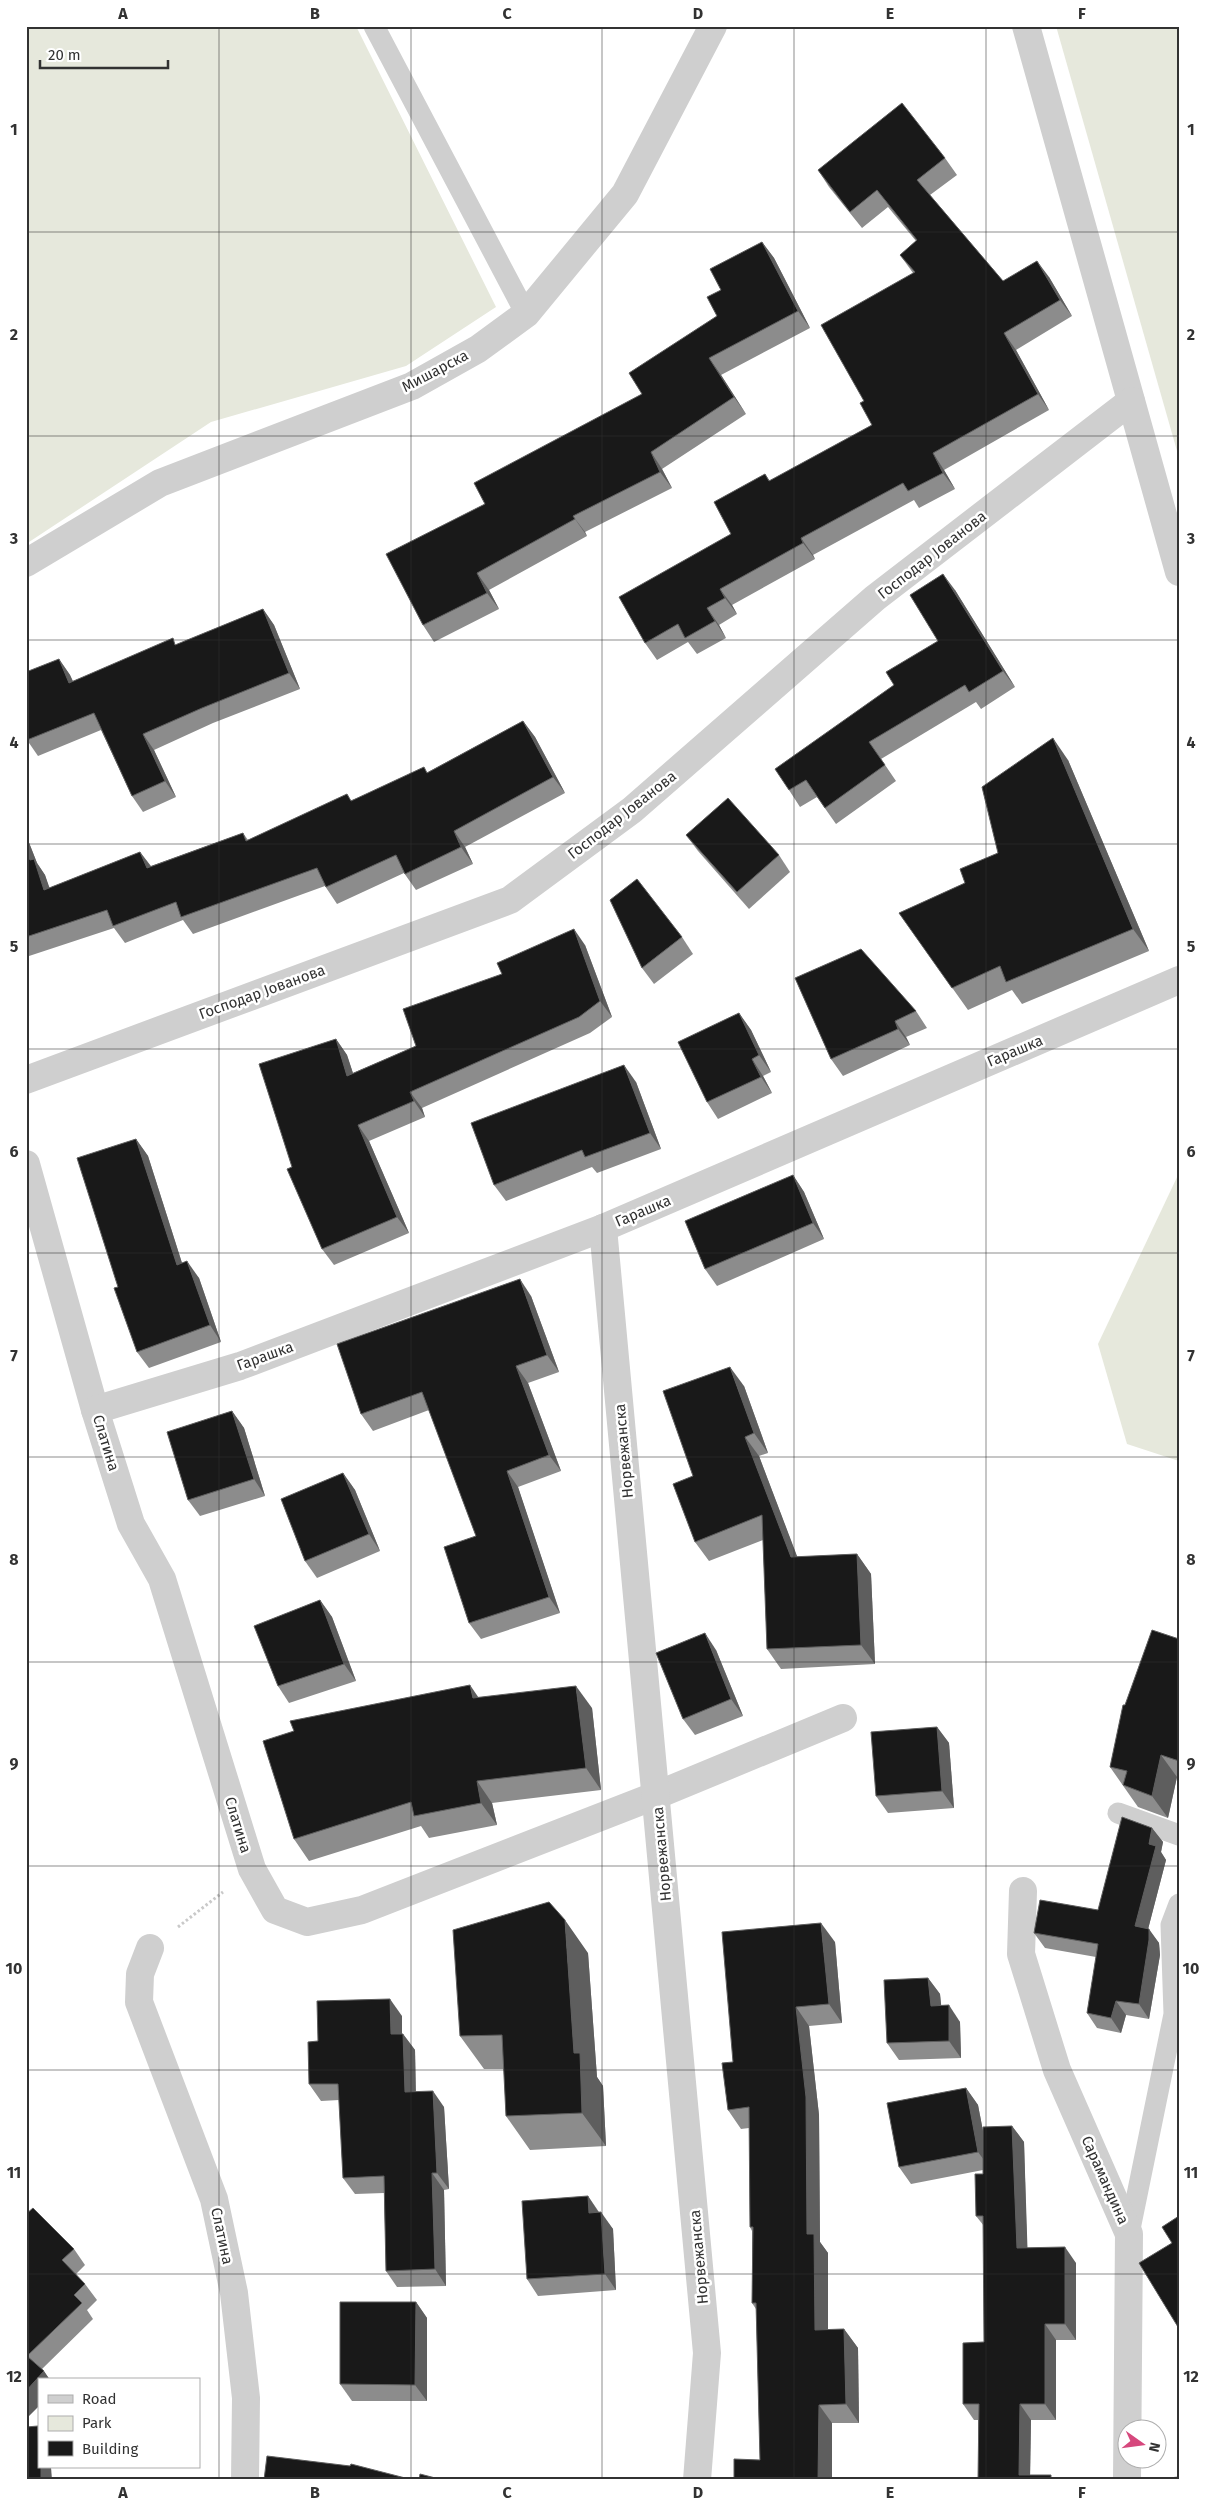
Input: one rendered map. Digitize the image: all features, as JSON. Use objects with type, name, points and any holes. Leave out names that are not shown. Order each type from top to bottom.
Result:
[{"type":"street","name":"Мишарска","points":[[26,563],[160,483],[412,386],[478,349],[526,314],[625,194],[713,26]]},
{"type":"street","points":[[1026,26],[1179,572]]},
{"type":"street","name":"Господар Јованова","points":[[26,1080],[510,900],[632,810],[875,598],[1131,401]]},
{"type":"street","name":"Гарашка","points":[[95,1410],[240,1366],[603,1228],[1179,980]]},
{"type":"street","name":"Слатина","points":[[26,1164],[95,1410],[131,1524],[162,1579],[252,1869]]},
{"type":"street","name":"Норвежанска","points":[[603,1228],[708,2353],[697,2480]]},
{"type":"street","points":[[252,1869],[275,1910],[307,1922],[362,1910],[657,1795],[843,1718]]},
{"type":"street","name":"Сарамандина","points":[[1023,1892],[1021,1954],[1057,2070],[1129,2234],[1127,2480]]},
{"type":"street","name":"Слатина","points":[[150,1948],[140,1974],[139,2002],[214,2199],[234,2293],[246,2398],[245,2480]]},
{"type":"lane","points":[[374,26],[526,314]]},
{"type":"lane","points":[[1118,1813],[1179,1835]]},
{"type":"lane","points":[[1129,2234],[1174,2014],[1171,1925],[1179,1904]]},
{"type":"path","name":"Слатина","points":[[150,1948],[252,1869]]},
{"type":"green space","points":[[26,26],[356,26],[496,307],[406,366],[211,422],[26,544]]},
{"type":"green space","points":[[1056,26],[1179,26],[1179,458]]},
{"type":"green space","points":[[1179,1173],[1179,1461],[1127,1444],[1098,1344]]},
{"type":"building","points":[[902,103],[945,158],[917,180],[1003,281],[1037,261],[1060,300],[1004,333],[1038,394],[933,453],[943,473],[908,491],[903,483],[801,538],[803,543],[720,589],[725,598],[707,608],[715,621],[685,638],[678,624],[645,643],[619,597],[731,534],[714,502],[765,474],[769,481],[872,425],[860,403],[864,401],[821,325],[915,272],[900,255],[917,240],[877,190],[850,212],[818,170]]},
{"type":"building","points":[[762,242],[798,311],[709,358],[734,397],[651,452],[660,472],[573,516],[575,519],[477,573],[487,593],[423,625],[386,554],[485,504],[474,483],[642,394],[629,373],[717,316],[707,297],[721,290],[710,269]]},
{"type":"building","points":[[943,574],[1003,671],[969,692],[965,685],[869,742],[885,765],[825,808],[806,780],[789,790],[775,769],[894,685],[886,672],[938,641],[910,595]]},
{"type":"building","points":[[263,609],[289,673],[143,734],[165,781],[132,796],[94,713],[27,740],[26,672],[59,659],[69,683],[173,638],[175,645]]},
{"type":"building","points":[[523,721],[553,777],[454,831],[461,847],[405,874],[396,855],[326,887],[317,868],[181,917],[176,902],[113,926],[107,910],[26,937],[26,849],[30,860],[34,859],[44,890],[140,852],[147,868],[243,833],[246,841],[347,794],[351,801],[424,767],[427,773]]},
{"type":"building","points":[[1053,738],[1133,929],[1006,982],[1000,966],[952,988],[899,913],[965,883],[960,869],[998,853],[982,787]]},
{"type":"building","points":[[728,798],[779,855],[737,892],[686,835]]},
{"type":"building","points":[[637,879],[682,937],[642,968],[610,900]]},
{"type":"building","points":[[574,929],[600,1001],[579,1017],[410,1092],[414,1101],[358,1125],[397,1217],[322,1249],[287,1169],[292,1167],[259,1064],[336,1039],[347,1076],[416,1046],[403,1009],[502,974],[497,963]]},
{"type":"building","points":[[861,949],[916,1011],[895,1021],[898,1029],[831,1059],[795,978]]},
{"type":"building","points":[[739,1013],[759,1055],[752,1059],[761,1077],[707,1102],[678,1042]]},
{"type":"building","points":[[624,1065],[650,1133],[585,1157],[582,1150],[494,1185],[471,1123]]},
{"type":"building","points":[[136,1139],[177,1265],[187,1261],[210,1325],[137,1352],[114,1288],[118,1287],[77,1158]]},
{"type":"building","points":[[793,1175],[813,1223],[705,1269],[685,1221]]},
{"type":"building","points":[[520,1279],[547,1355],[516,1366],[549,1455],[507,1471],[549,1597],[469,1623],[444,1547],[476,1536],[422,1392],[361,1414],[337,1344]]},
{"type":"building","points":[[730,1367],[754,1433],[745,1437],[791,1557],[857,1554],[861,1645],[767,1649],[762,1515],[695,1542],[673,1484],[693,1476],[663,1391]]},
{"type":"building","points":[[232,1411],[254,1479],[188,1500],[167,1432]]},
{"type":"building","points":[[343,1473],[369,1534],[305,1561],[281,1499]]},
{"type":"building","points":[[320,1600],[344,1664],[278,1686],[254,1626]]},
{"type":"building","points":[[1152,1630],[1179,1639],[1179,1761],[1161,1755],[1152,1796],[1123,1785],[1127,1771],[1110,1767],[1123,1705],[1125,1705]]},
{"type":"building","points":[[705,1633],[731,1699],[683,1719],[656,1653]]},
{"type":"building","points":[[470,1685],[473,1698],[576,1686],[586,1768],[477,1781],[481,1803],[414,1816],[411,1802],[294,1839],[263,1741],[294,1731],[290,1721]]},
{"type":"building","points":[[937,1727],[942,1791],[876,1796],[871,1732]]},
{"type":"building","points":[[1122,1817],[1152,1828],[1149,1844],[1156,1846],[1135,1926],[1149,1929],[1139,2004],[1116,2001],[1111,2018],[1087,2013],[1098,1944],[1034,1933],[1040,1900],[1098,1910]]},
{"type":"building","points":[[549,1902],[565,1920],[574,2053],[580,2053],[582,2113],[506,2116],[502,2035],[460,2036],[453,1930]]},
{"type":"building","points":[[821,1923],[829,2004],[796,2007],[806,2097],[807,2234],[814,2234],[815,2330],[844,2329],[846,2404],[819,2405],[818,2480],[734,2480],[734,2459],[760,2460],[756,2303],[752,2303],[753,2227],[750,2227],[749,2107],[728,2110],[722,2063],[733,2062],[722,1932]]},
{"type":"building","points":[[928,1978],[931,2006],[949,2005],[949,2041],[887,2043],[884,1980]]},
{"type":"building","points":[[390,1999],[391,2034],[403,2034],[405,2092],[433,2091],[437,2173],[432,2173],[435,2269],[386,2271],[384,2176],[343,2178],[338,2084],[309,2084],[308,2042],[318,2041],[317,2001]]},
{"type":"building","points":[[966,2088],[978,2152],[899,2167],[887,2103]]},
{"type":"building","points":[[1012,2126],[1017,2248],[1065,2247],[1065,2324],[1045,2324],[1045,2404],[1020,2404],[1019,2475],[1051,2475],[1051,2480],[978,2480],[979,2404],[963,2404],[963,2343],[984,2342],[983,2216],[976,2216],[975,2174],[983,2174],[983,2127]]},
{"type":"building","points":[[588,2196],[589,2213],[601,2212],[605,2274],[527,2279],[522,2201]]},
{"type":"building","points":[[33,2208],[74,2249],[62,2260],[85,2284],[74,2295],[82,2303],[27,2356],[44,2371],[26,2391],[26,2214]]},
{"type":"building","points":[[1179,2216],[1178,2327],[1139,2263],[1172,2243],[1162,2227]]},
{"type":"building","points":[[340,2302],[416,2302],[415,2385],[340,2384]]},
{"type":"building","points":[[38,2426],[38,2468],[41,2468],[41,2480],[26,2480],[26,2427]]},
{"type":"building","points":[[267,2456],[350,2466],[351,2464],[413,2480],[264,2480]]},
{"type":"building","points":[[420,2474],[443,2480],[419,2480]]},
{"type":"building","points":[[1179,2477],[1179,2480],[1168,2480],[1168,2478]]}]
